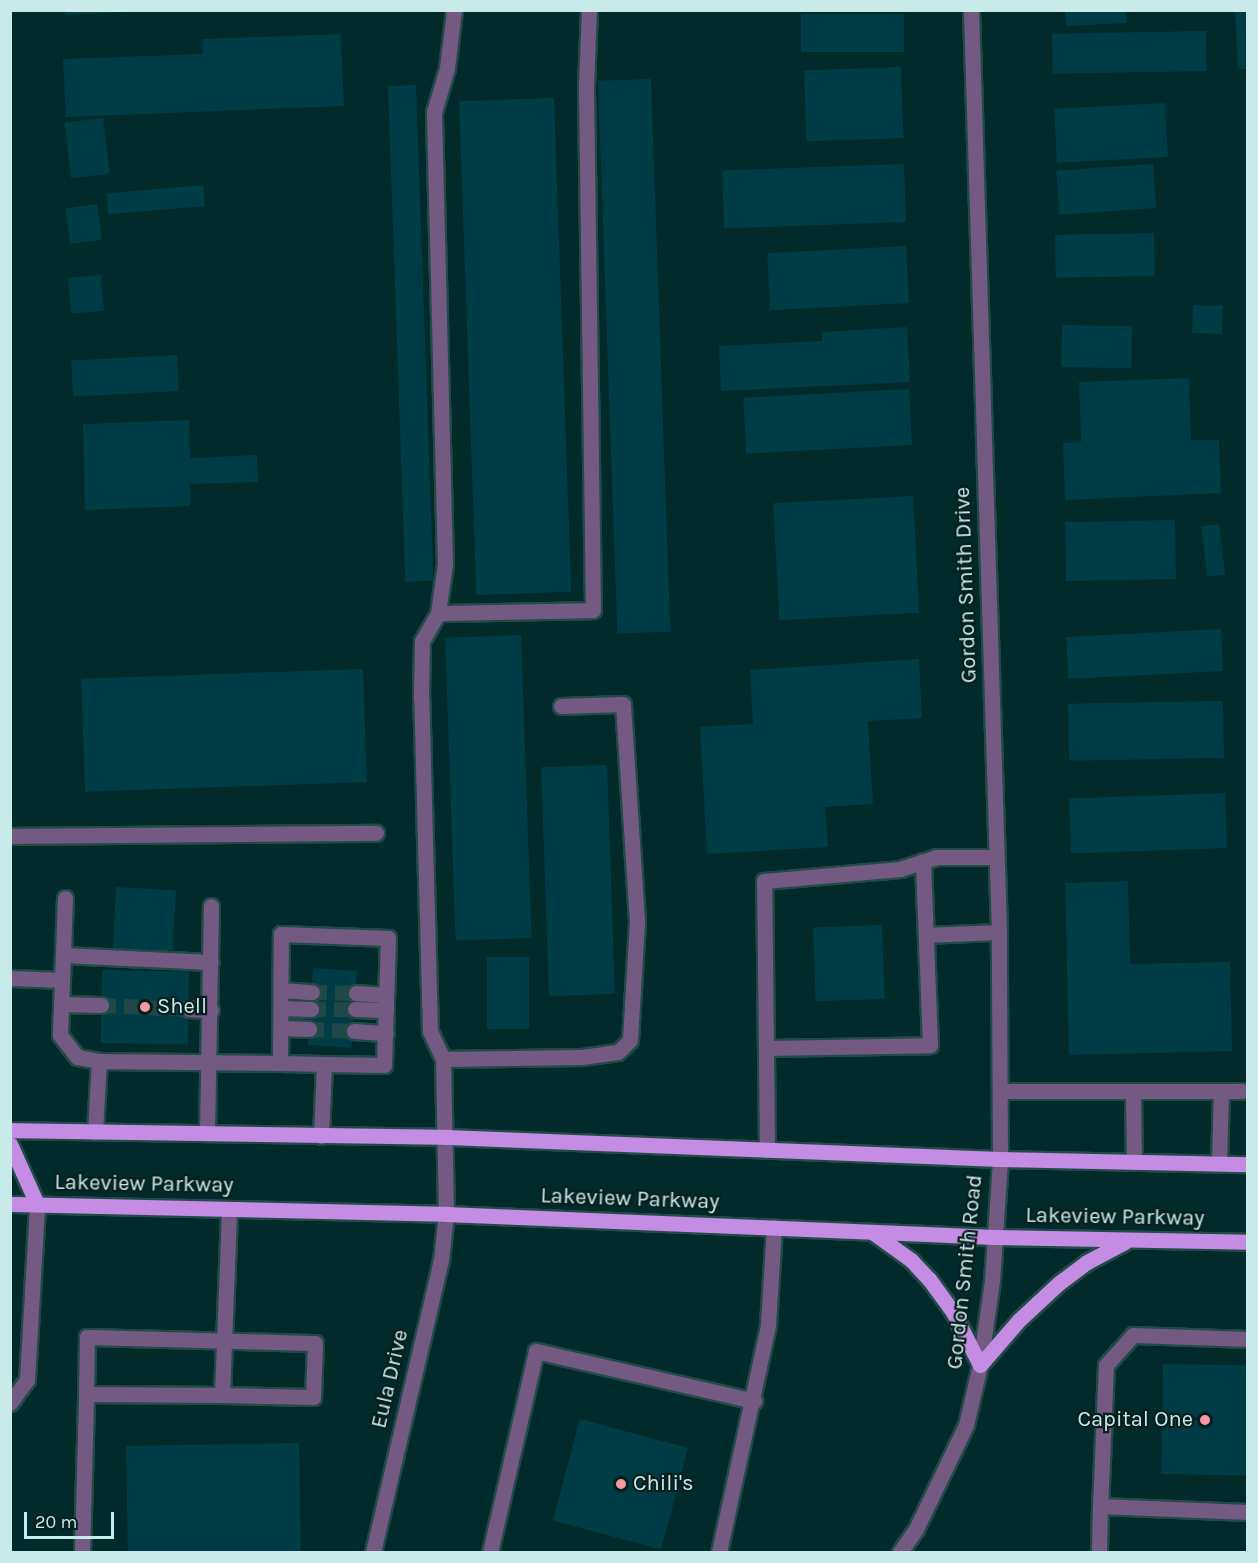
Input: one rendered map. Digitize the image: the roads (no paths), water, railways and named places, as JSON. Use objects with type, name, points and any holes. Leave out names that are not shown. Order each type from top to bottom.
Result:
[{"type":"main road","points":[[10,1130],[447,1137],[1000,1159],[1248,1164]]},
{"type":"main road","points":[[10,1144],[37,1204]]},
{"type":"main road","name":"Lakeview Parkway","points":[[10,1204],[446,1214],[995,1237],[1248,1242]]},
{"type":"main road","points":[[871,1232],[911,1260],[929,1279],[953,1312],[980,1365],[1019,1320],[1059,1283],[1087,1262],[1127,1241]]},
{"type":"street","points":[[454,10],[447,68],[434,112],[445,564],[438,613],[422,641],[421,697],[430,1032],[443,1059],[582,1057],[618,1052],[630,1040],[637,921],[623,704],[561,706]]},
{"type":"street","points":[[438,613],[593,610],[586,87],[589,10]]},
{"type":"street","name":"Gordon Smith Drive","points":[[971,10],[999,932],[1000,1159]]},
{"type":"street","points":[[10,836],[376,833]]},
{"type":"street","points":[[766,1150],[764,881],[900,869],[936,857],[996,857]]},
{"type":"street","points":[[766,1048],[930,1045],[923,861]]},
{"type":"street","points":[[65,898],[60,1035],[77,1057],[99,1062],[384,1065],[388,938],[282,934],[280,1063]]},
{"type":"street","points":[[207,1133],[211,1062],[211,906]]},
{"type":"street","points":[[926,935],[999,932]]},
{"type":"street","points":[[63,955],[211,962]]},
{"type":"street","points":[[10,978],[62,980]]},
{"type":"street","points":[[281,990],[312,992]]},
{"type":"street","points":[[356,993],[386,1003]]},
{"type":"street","points":[[355,1009],[386,1003]]},
{"type":"street","points":[[61,1004],[101,1005]]},
{"type":"street","points":[[281,1008],[311,1009]]},
{"type":"street","points":[[189,1009],[211,1010]]},
{"type":"street","points":[[281,1028],[309,1029]]},
{"type":"street","points":[[354,1031],[386,1033]]},
{"type":"street","name":"Eula Drive","points":[[373,1552],[441,1260],[446,1214],[447,1137],[443,1059]]},
{"type":"street","points":[[96,1132],[99,1062]]},
{"type":"street","points":[[321,1136],[324,1064]]},
{"type":"street","points":[[1001,1091],[1242,1091]]},
{"type":"street","points":[[1219,1163],[1221,1091]]},
{"type":"street","points":[[1133,1092],[1134,1161]]},
{"type":"street","name":"Gordon Smith Road","points":[[900,1552],[916,1529],[966,1425],[980,1365],[995,1237],[1000,1159]]},
{"type":"street","points":[[10,1403],[27,1380],[37,1204]]},
{"type":"street","points":[[222,1395],[229,1209]]},
{"type":"street","points":[[718,1552],[754,1401],[768,1325],[774,1227]]},
{"type":"street","points":[[1099,1552],[1106,1365],[1133,1335],[1248,1339]]},
{"type":"street","points":[[82,1552],[87,1336],[315,1342],[313,1397],[86,1394]]},
{"type":"street","points":[[490,1552],[536,1351],[754,1401]]},
{"type":"street","points":[[1100,1506],[1248,1512]]},
{"type":"tunnel","points":[[312,992],[356,993]]},
{"type":"tunnel","points":[[101,1005],[189,1009]]},
{"type":"tunnel","points":[[311,1009],[355,1009]]},
{"type":"tunnel","points":[[309,1029],[354,1031]]},
{"type":"place","name":"Shell","points":[[145,1007]]},
{"type":"place","name":"Capital One","points":[[1205,1420]]},
{"type":"place","name":"Chili's","points":[[621,1484]]}]
